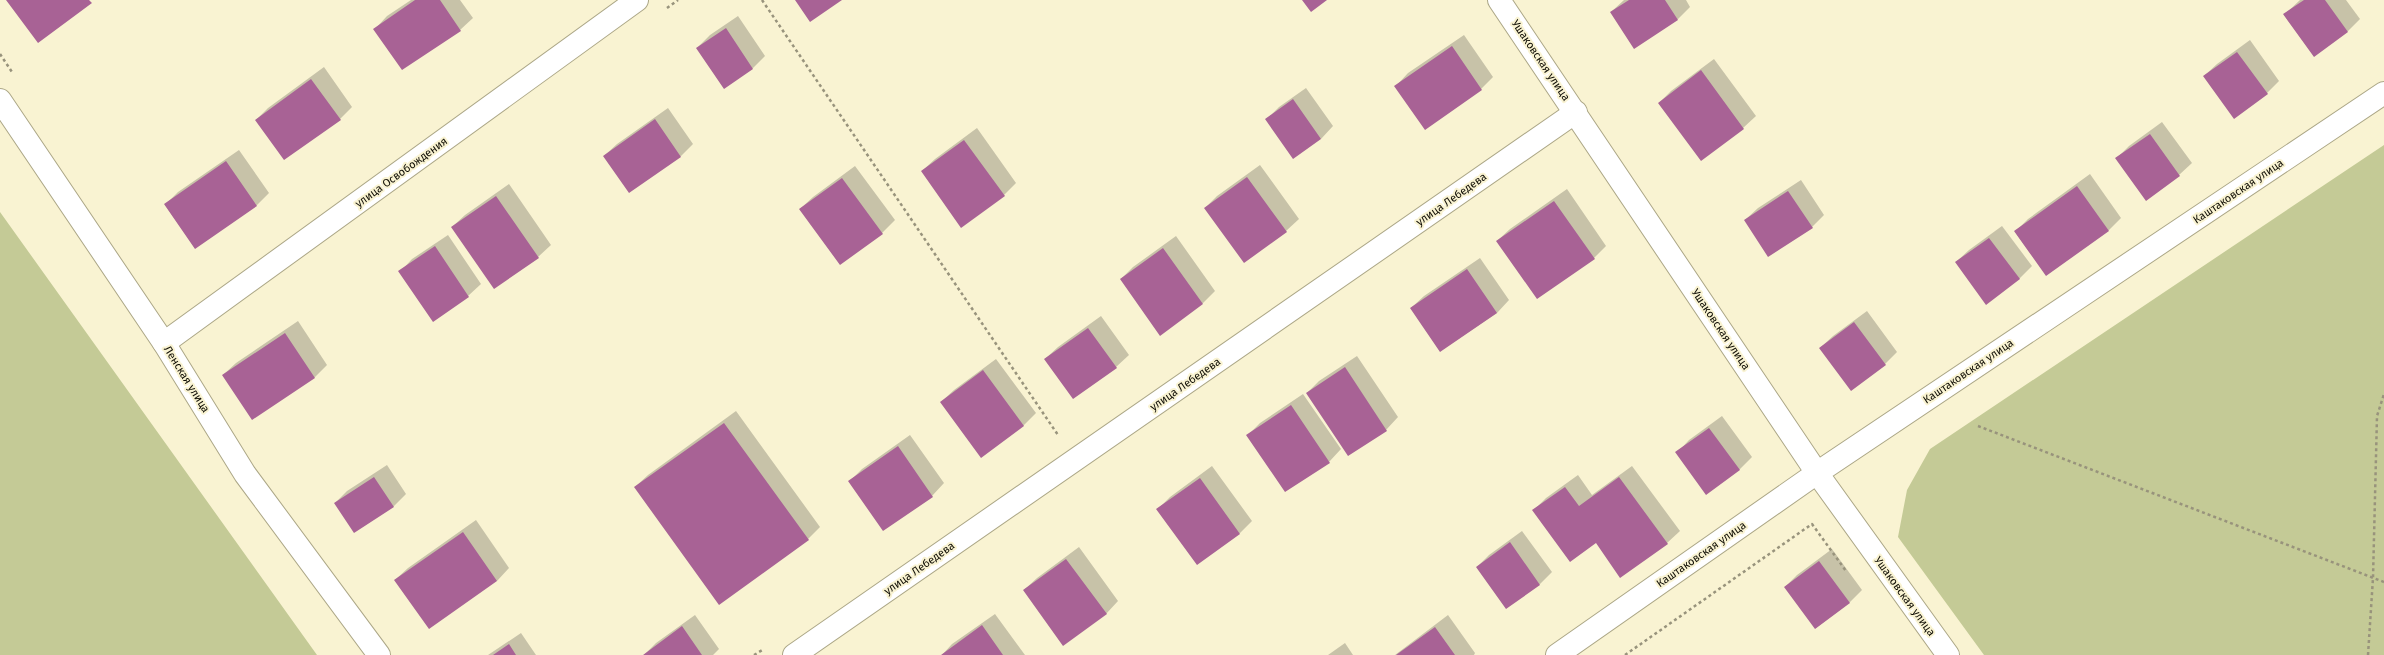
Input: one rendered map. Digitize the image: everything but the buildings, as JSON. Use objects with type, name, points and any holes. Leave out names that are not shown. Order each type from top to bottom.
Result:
[{"type":"street","name":"улица Освобождения","points":[[164,343],[637,0]]},
{"type":"street","name":"Ушаковская улица","points":[[1499,0],[1576,112],[1817,472],[1948,655]]},
{"type":"street","name":"Каштаковская улица","points":[[1557,655],[1817,472],[2384,93]]},
{"type":"street","name":"Ленская улица","points":[[0,100],[164,343],[245,474],[378,655]]},
{"type":"street","name":"улица Лебедева","points":[[794,655],[1576,112]]},
{"type":"path","points":[[762,0],[1075,460]]},
{"type":"path","points":[[2368,655],[2374,578],[2377,416],[2384,394]]},
{"type":"path","points":[[1978,426],[2384,582]]},
{"type":"path","points":[[1625,655],[1812,524],[1846,572]]},
{"type":"green space","points":[[2384,145],[2384,655],[1984,655],[1898,537],[1907,490],[1930,449]]},
{"type":"green space","points":[[0,212],[317,655],[0,655]]}]
